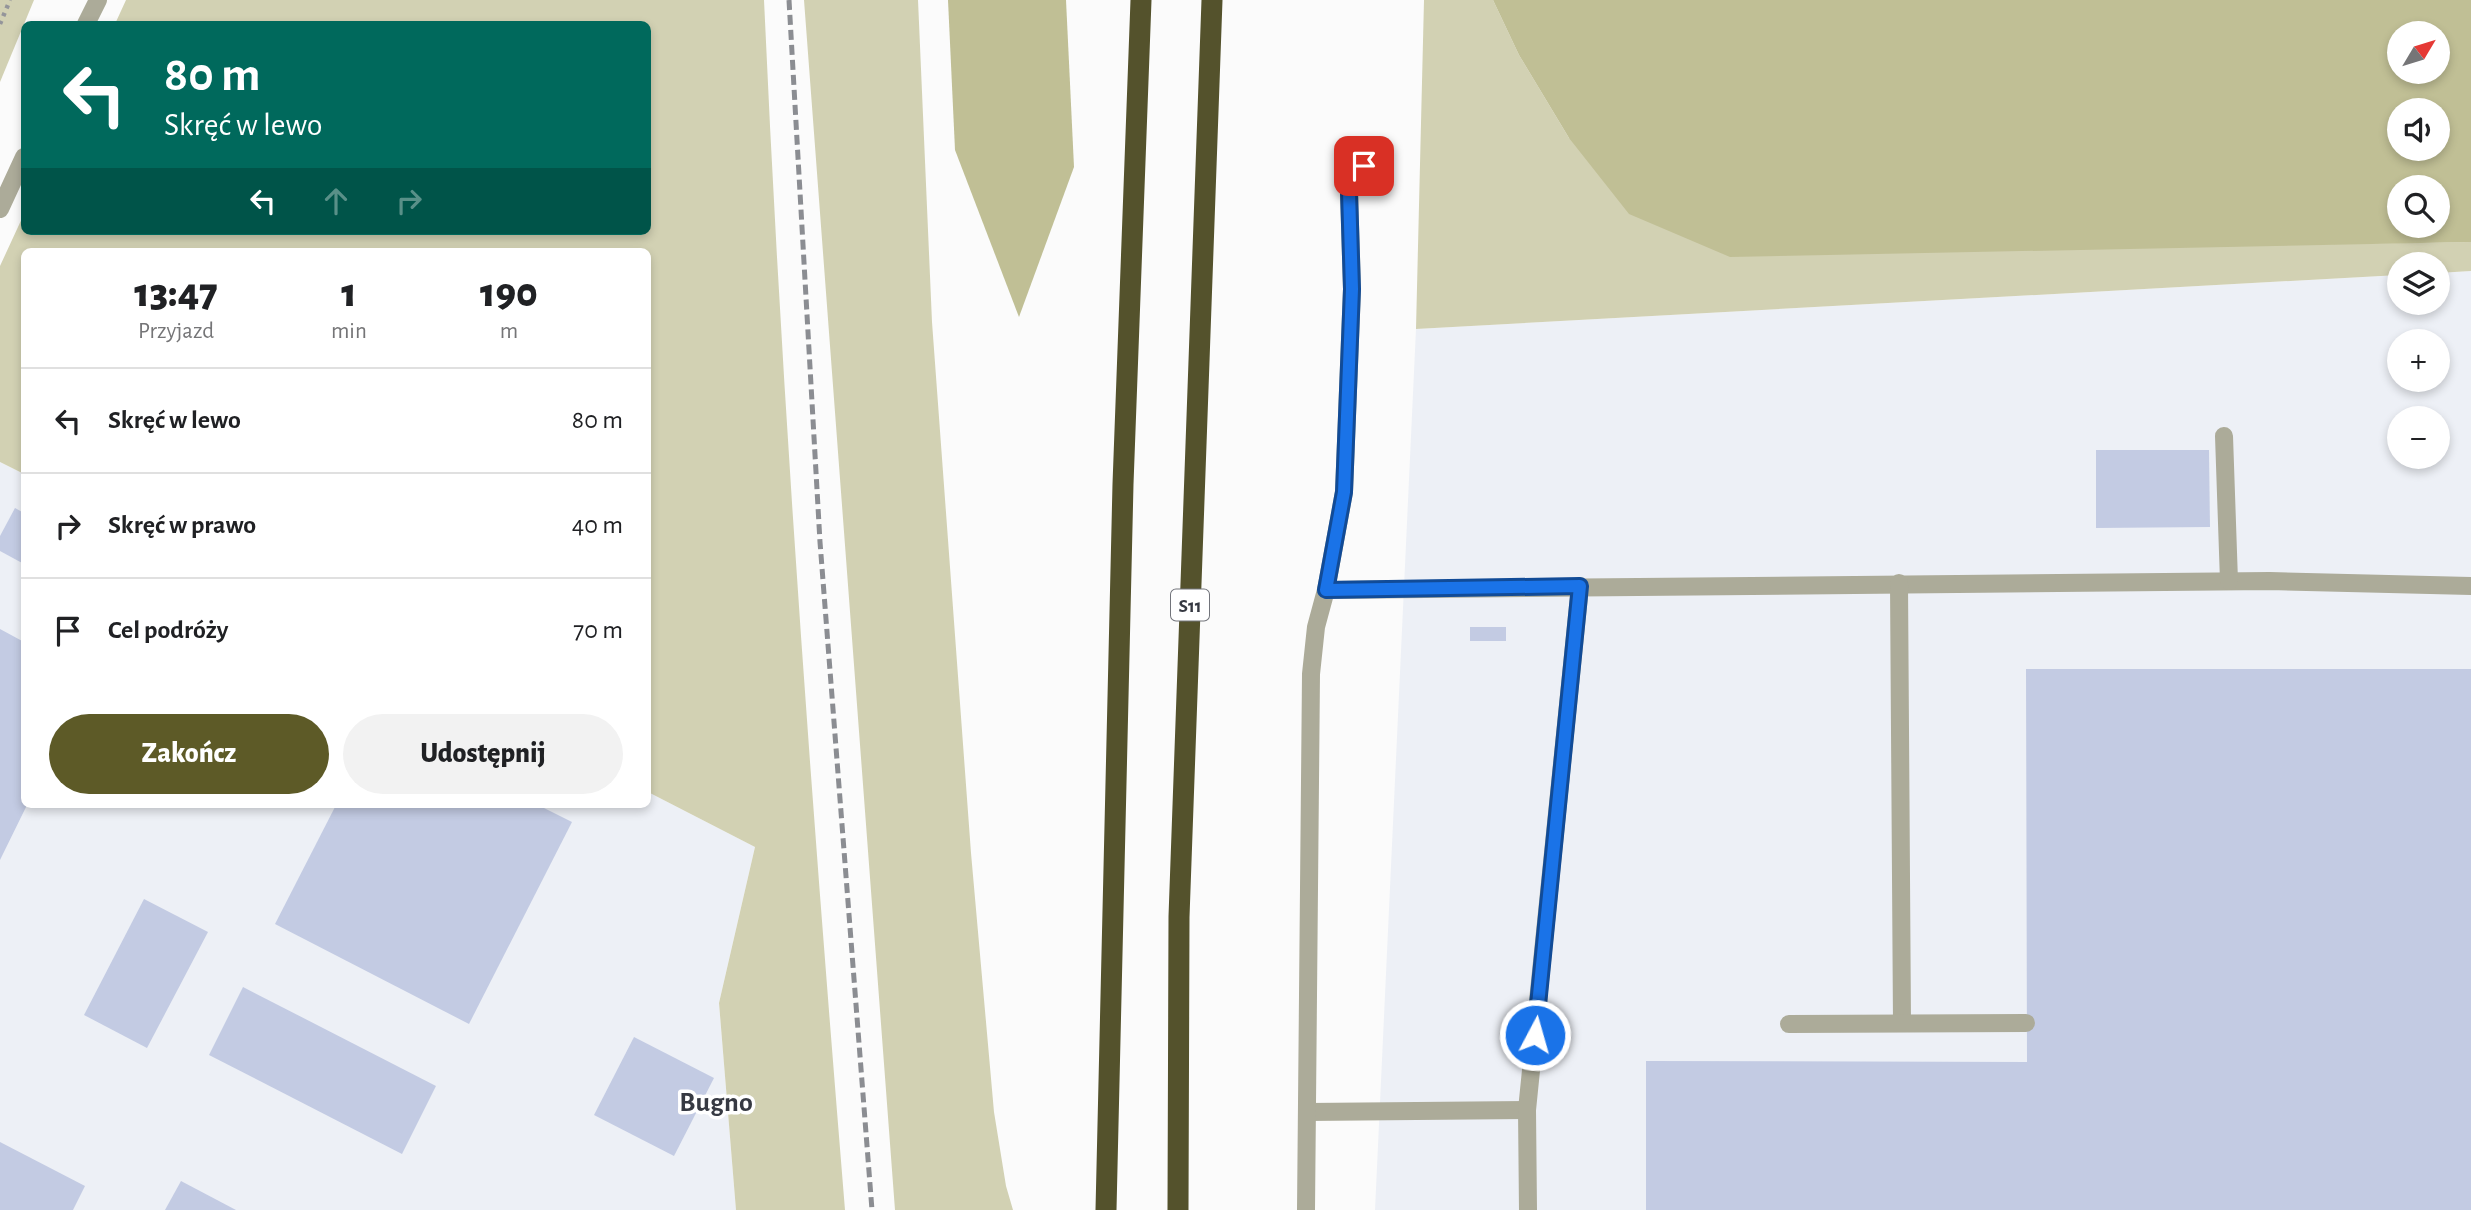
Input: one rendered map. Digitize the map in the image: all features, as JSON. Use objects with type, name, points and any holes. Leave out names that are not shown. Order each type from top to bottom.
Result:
[{"type":"highway","points":[[1106,1210],[1123,484],[1141,0]]},
{"type":"highway","name":"S11","points":[[1178,1210],[1180,917],[1212,0]]},
{"type":"street","points":[[88,21],[98,0]]},
{"type":"street","points":[[0,209],[21,164]]},
{"type":"street","points":[[1306,1210],[1311,674],[1316,626],[1326,590],[1344,492],[1352,289],[1349,192],[1364,166]]},
{"type":"street","points":[[2224,436],[2229,581]]},
{"type":"street","points":[[1326,590],[2229,581],[2471,586]]},
{"type":"street","points":[[1899,583],[1902,1023]]},
{"type":"street","points":[[1528,1210],[1527,1110],[1580,586]]},
{"type":"street","points":[[1789,1024],[2026,1023]]},
{"type":"street","points":[[1307,1112],[1527,1110]]},
{"type":"path","points":[[0,24],[10,0]]},
{"type":"shaded area","points":[[2471,271],[2471,1210],[1375,1210],[1416,329],[2387,276],[2387,315],[2450,315],[2450,272]]},
{"type":"shaded area","points":[[0,462],[21,472],[21,808],[651,808],[651,794],[755,847],[719,1003],[736,1210],[0,1210]]},
{"type":"green space","points":[[0,0],[34,0],[25,21],[21,21],[21,31],[0,82]]},
{"type":"green space","points":[[126,0],[764,0],[799,605],[845,1210],[736,1210],[719,1003],[755,847],[651,794],[651,248],[21,248],[21,472],[0,462],[0,266],[21,220],[21,235],[651,235],[651,21],[116,21]]},
{"type":"green space","points":[[804,0],[918,0],[932,322],[971,853],[994,1112],[1006,1186],[1013,1210],[895,1210]]},
{"type":"green space","points":[[948,0],[1066,0],[1074,167],[1019,317],[955,150]]},
{"type":"green space","points":[[1424,0],[1493,0],[1519,55],[1569,138],[2146,247],[2471,242],[2471,271],[2450,272],[2450,252],[2387,252],[2387,276],[1416,329]]},
{"type":"green space","points":[[1493,0],[2471,0],[2471,242],[1730,257],[1629,214],[1569,138],[1519,55]]},
{"type":"building","points":[[2096,450],[2209,450],[2210,527],[2096,528]]},
{"type":"building","points":[[15,508],[21,511],[21,562],[0,551],[0,536]]},
{"type":"building","points":[[1470,627],[1506,627],[1506,641],[1470,641]]},
{"type":"building","points":[[0,629],[21,640],[21,808],[26,808],[0,860]]},
{"type":"building","points":[[2026,669],[2471,669],[2471,1210],[1646,1210],[1646,1061],[2027,1062]]},
{"type":"building","points":[[334,808],[544,808],[572,822],[469,1024],[275,924]]},
{"type":"building","points":[[144,899],[208,932],[147,1048],[84,1015]]},
{"type":"building","points":[[243,987],[436,1086],[402,1154],[209,1055]]},
{"type":"building","points":[[634,1037],[714,1078],[674,1156],[594,1115]]},
{"type":"building","points":[[0,1142],[85,1186],[73,1210],[0,1210]]},
{"type":"building","points":[[181,1181],[236,1210],[165,1210]]},
{"type":"railway","points":[[789,0],[820,542],[872,1210]]},
{"type":"district","name":"Bugno","points":[[716,1101]]},
{"type":"route","points":[[1364,166],[1349,192],[1352,289],[1344,492],[1326,590],[1580,586],[1535,1035]]}]
